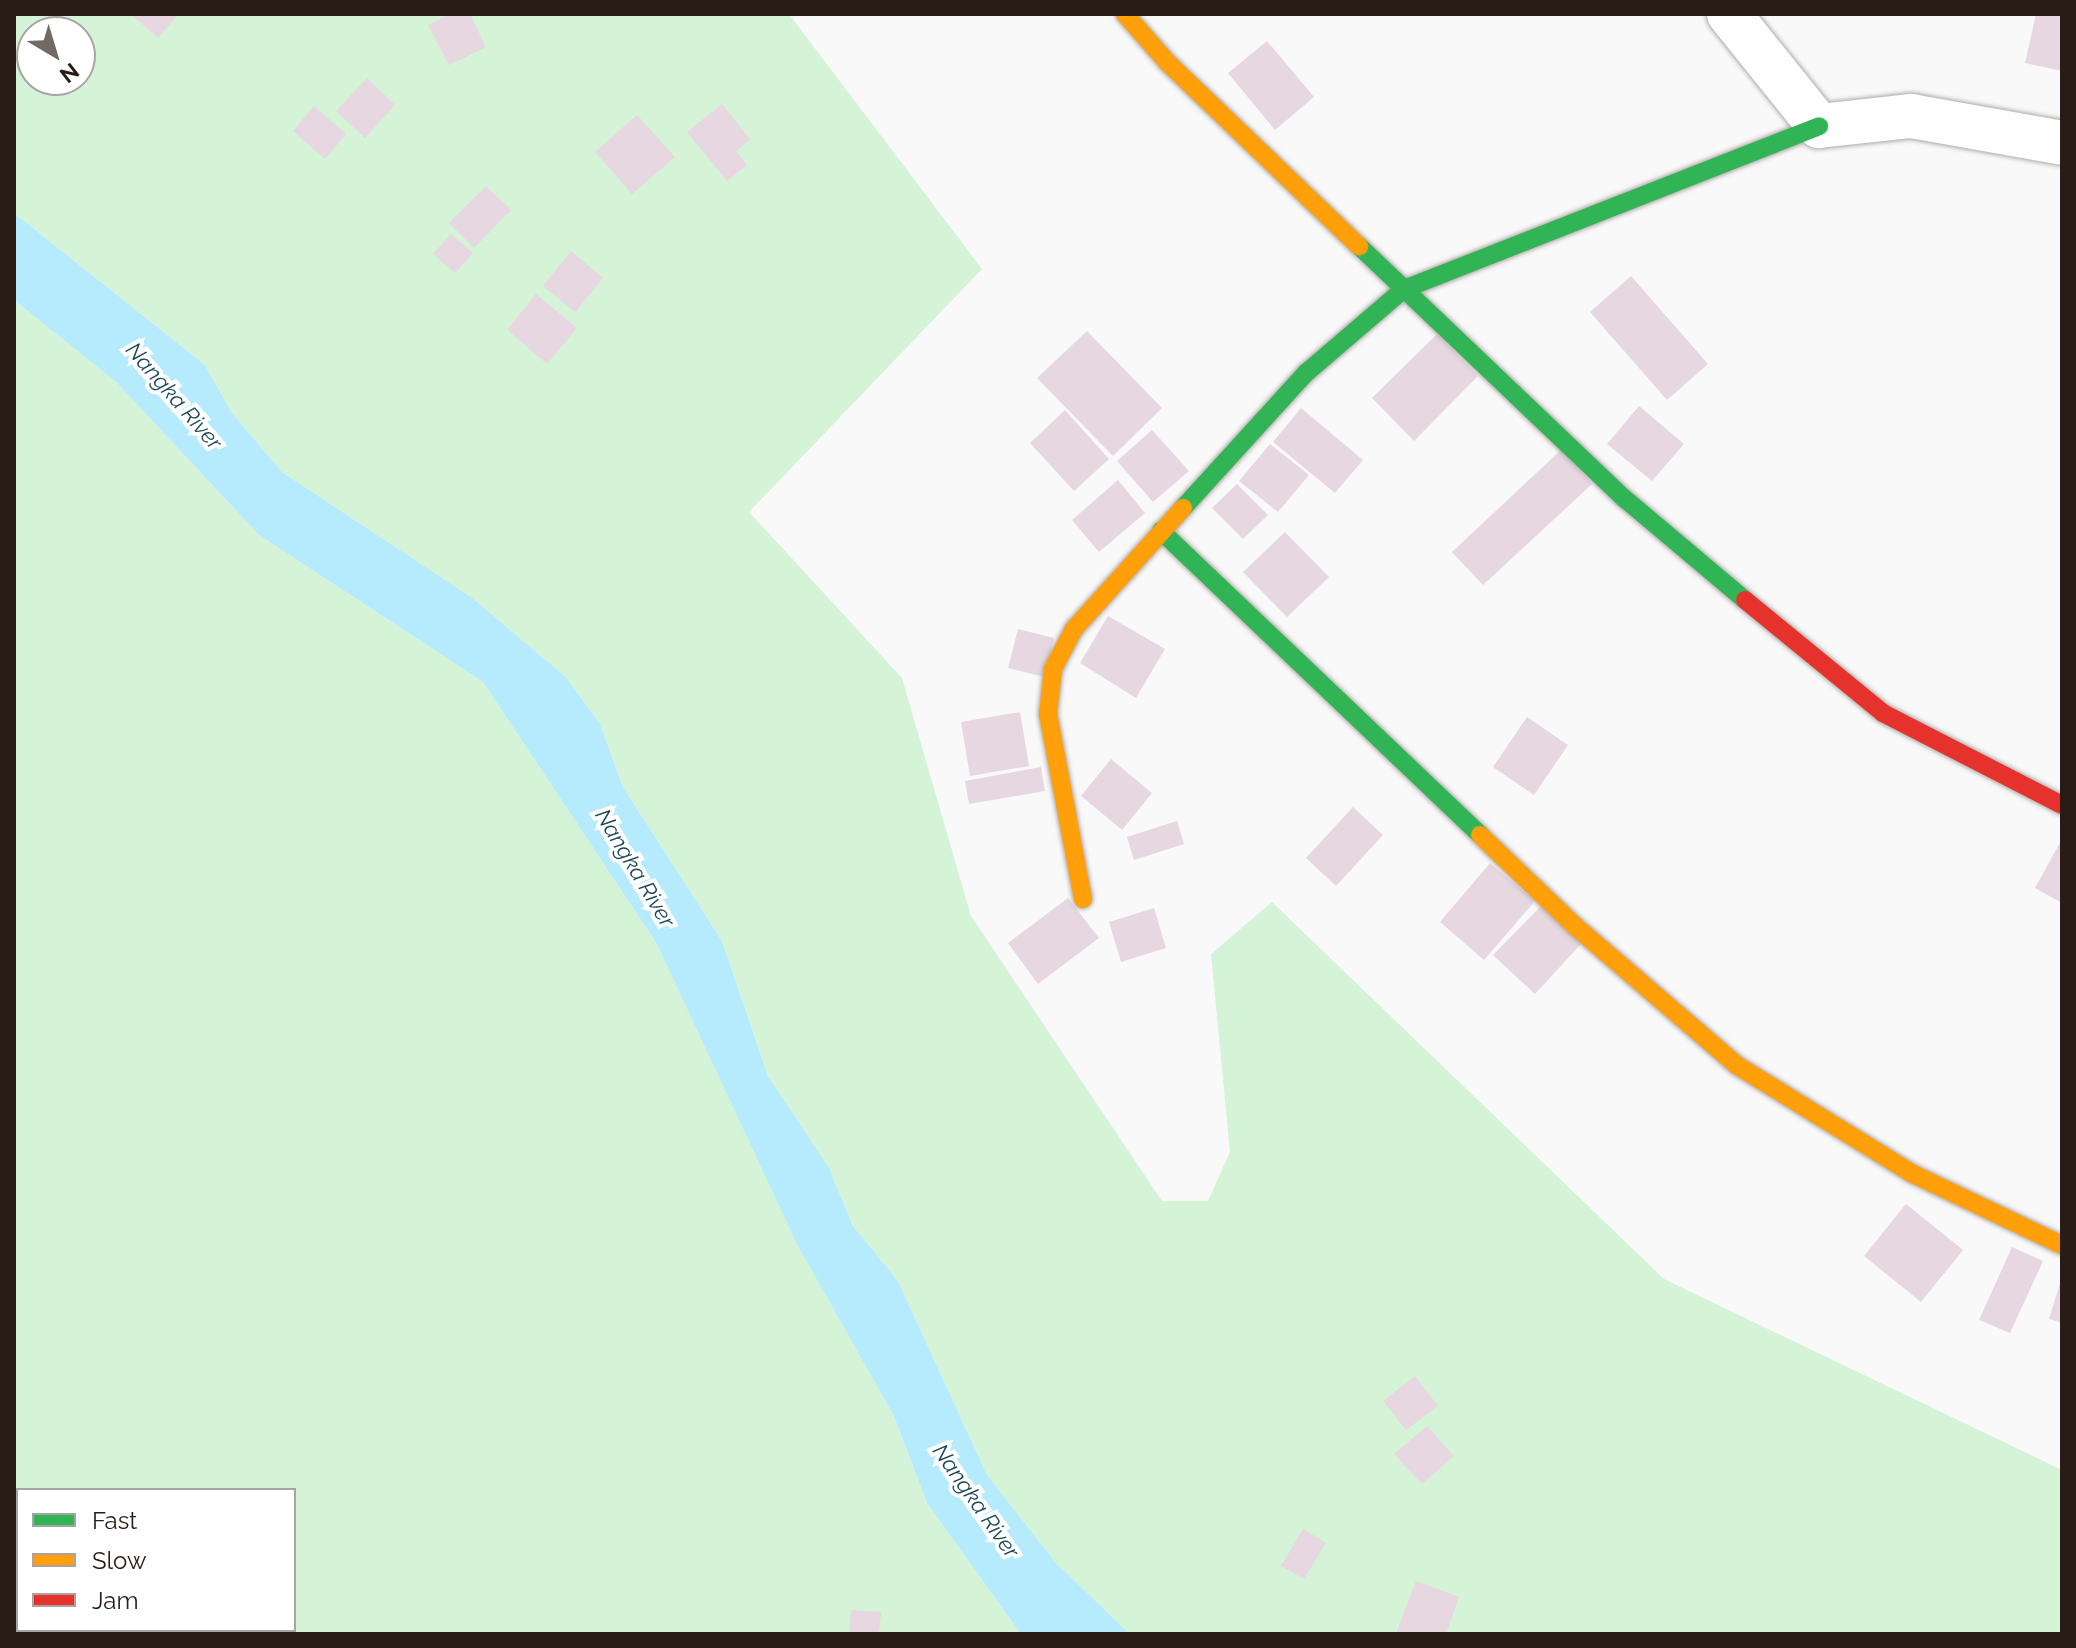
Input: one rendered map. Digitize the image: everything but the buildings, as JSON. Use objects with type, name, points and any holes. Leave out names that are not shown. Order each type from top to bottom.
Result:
[{"type":"street","points":[[1125,14],[1168,63],[1625,499],[1883,713],[2062,805]]},
{"type":"street","points":[[1729,14],[1819,126]]},
{"type":"street","points":[[1083,899],[1048,695],[1053,669],[1074,629],[1306,373],[1404,289],[1819,126],[1911,116],[2062,143]]},
{"type":"street","points":[[1161,531],[1575,926],[1738,1066],[1911,1173],[2062,1245]]},
{"type":"green space","points":[[14,14],[789,14],[982,269],[749,512],[902,678],[971,916],[1162,1201],[1208,1201],[1230,1152],[1211,954],[1272,902],[1664,1279],[2062,1470],[2062,1634],[1130,1634],[1056,1563],[987,1475],[898,1281],[853,1226],[829,1168],[768,1076],[722,941],[623,787],[600,724],[566,677],[471,597],[282,472],[232,413],[205,365],[14,213]]},
{"type":"green space","points":[[14,300],[116,382],[259,535],[483,682],[657,944],[893,1414],[927,1503],[1021,1634],[14,1634]]},
{"type":"water","name":"Nangka River","points":[[14,213],[205,365],[232,413],[282,472],[471,597],[566,677],[600,724],[623,787],[722,941],[768,1076],[829,1168],[853,1226],[898,1281],[987,1475],[1056,1563],[1130,1634],[1021,1634],[927,1503],[893,1414],[797,1244],[657,944],[483,682],[259,535],[116,382],[14,300]]},
{"type":"traffic: fast","points":[[1183,508],[1306,373],[1404,289],[1819,126]]},
{"type":"traffic: fast","points":[[1359,246],[1625,499],[1745,600]]},
{"type":"traffic: fast","points":[[1161,531],[1480,835]]},
{"type":"traffic: slow","points":[[1125,14],[1168,63],[1359,246]]},
{"type":"traffic: slow","points":[[1083,899],[1048,714],[1053,669],[1074,629],[1183,508]]},
{"type":"traffic: slow","points":[[1480,835],[1575,926],[1738,1066],[1911,1173],[2062,1245]]},
{"type":"traffic: jam","points":[[1745,600],[1883,713],[2062,805]]}]
